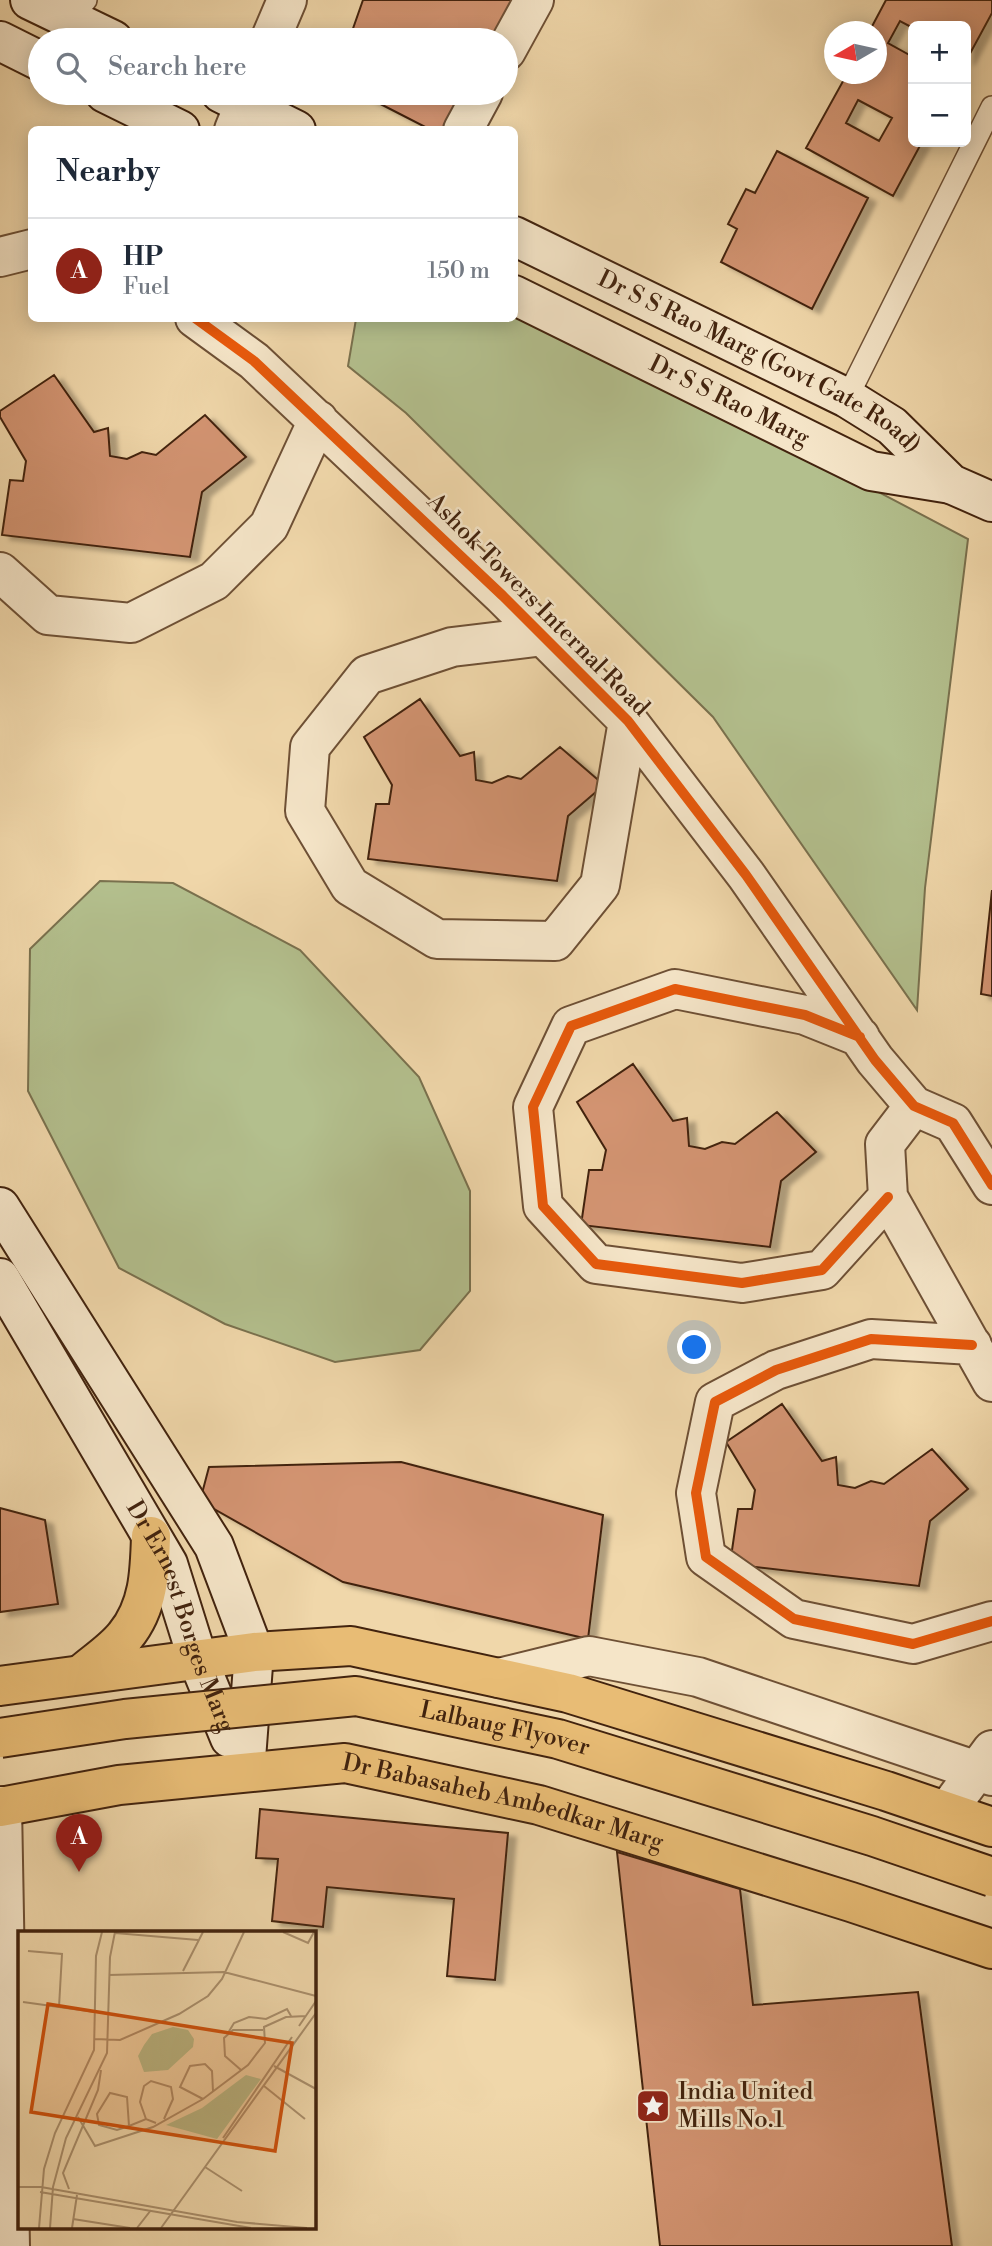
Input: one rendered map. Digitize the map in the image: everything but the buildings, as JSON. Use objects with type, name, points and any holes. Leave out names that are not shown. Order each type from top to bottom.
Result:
[{"type":"highway","points":[[83,1673],[124,1637],[141,1611],[160,1550]]},
{"type":"highway","points":[[0,1686],[254,1652],[351,1646],[568,1693],[980,1792]]},
{"type":"highway","name":"Lalbaug Flyover","points":[[0,1716],[109,1700],[349,1676],[561,1721],[877,1819],[992,1858]]},
{"type":"highway","name":"Lalbaug Flyover","points":[[0,1738],[125,1719],[356,1696],[558,1739],[872,1836],[992,1877]]},
{"type":"highway","name":"Dr Babasaheb Ambedkar Marg","points":[[1,1807],[119,1786],[345,1763],[539,1805],[992,1949]]},
{"type":"street","points":[[30,0],[77,9],[99,28]]},
{"type":"street","points":[[275,28],[287,0]]},
{"type":"street","points":[[518,29],[534,0]]},
{"type":"street","points":[[0,41],[28,55]]},
{"type":"street","points":[[129,105],[172,126]]},
{"type":"street","points":[[237,105],[287,126]]},
{"type":"street","points":[[465,126],[477,105]]},
{"type":"street","name":"Dr S S Rao Marg (Govt Gate Road)","points":[[518,238],[847,398],[892,426],[951,484],[992,502]]},
{"type":"street","points":[[0,257],[28,250]]},
{"type":"street","name":"Dr S S Rao Marg","points":[[518,297],[871,471],[951,484]]},
{"type":"street","name":"Ashok Towers Internal Road","points":[[200,322],[254,361],[318,420],[544,636],[628,721],[746,875],[875,1059],[914,1106],[953,1123],[992,1185]]},
{"type":"street","points":[[0,572],[16,593],[48,615],[131,623],[214,581],[269,526],[318,420]]},
{"type":"street","points":[[544,636],[452,647],[367,675],[310,747],[305,811],[350,886],[438,939],[555,941],[600,885],[628,721]]},
{"type":"street","points":[[860,1037],[805,1015],[676,989],[571,1026],[533,1107],[543,1206],[596,1264],[743,1283],[822,1270],[888,1197]]},
{"type":"street","points":[[914,1106],[885,1144],[888,1197],[992,1382]]},
{"type":"street","name":"Dr Ernest Borges Marg","points":[[0,1206],[214,1546],[254,1652],[245,1772]]},
{"type":"street","name":"Dr Ernest Borges Marg","points":[[0,1278],[160,1550],[198,1660],[245,1772]]},
{"type":"street","points":[[972,1345],[871,1339],[776,1370],[715,1402],[696,1493],[706,1557],[794,1619],[913,1644],[992,1621]]},
{"type":"street","points":[[160,1550],[214,1546]]},
{"type":"street","points":[[499,1678],[589,1656],[698,1677],[980,1792]]},
{"type":"street","points":[[1,1807],[4,2140],[9,2246]]},
{"type":"lane","points":[[847,398],[992,107]]},
{"type":"green space","points":[[518,303],[968,539],[925,888],[917,1010],[713,717],[406,413],[348,366],[355,322],[518,322]]},
{"type":"green space","points":[[100,881],[173,883],[300,950],[419,1077],[470,1191],[470,1291],[420,1350],[335,1362],[225,1324],[119,1268],[28,1091],[30,949]]},
{"type":"cycle path","points":[[200,322],[254,361],[503,596],[628,721],[746,875],[875,1060],[914,1106],[953,1123],[992,1185]]},
{"type":"cycle path","points":[[860,1037],[805,1015],[675,989],[571,1026],[533,1107],[543,1206],[596,1264],[742,1283],[822,1270],[888,1197]]},
{"type":"cycle path","points":[[972,1345],[871,1339],[776,1370],[715,1402],[696,1493],[706,1557],[794,1619],[913,1644],[992,1621]]},
{"type":"place","name":"HP","points":[[79,1872]]},
{"type":"place","name":"India United Mills No.1","points":[[653,2106]]}]
